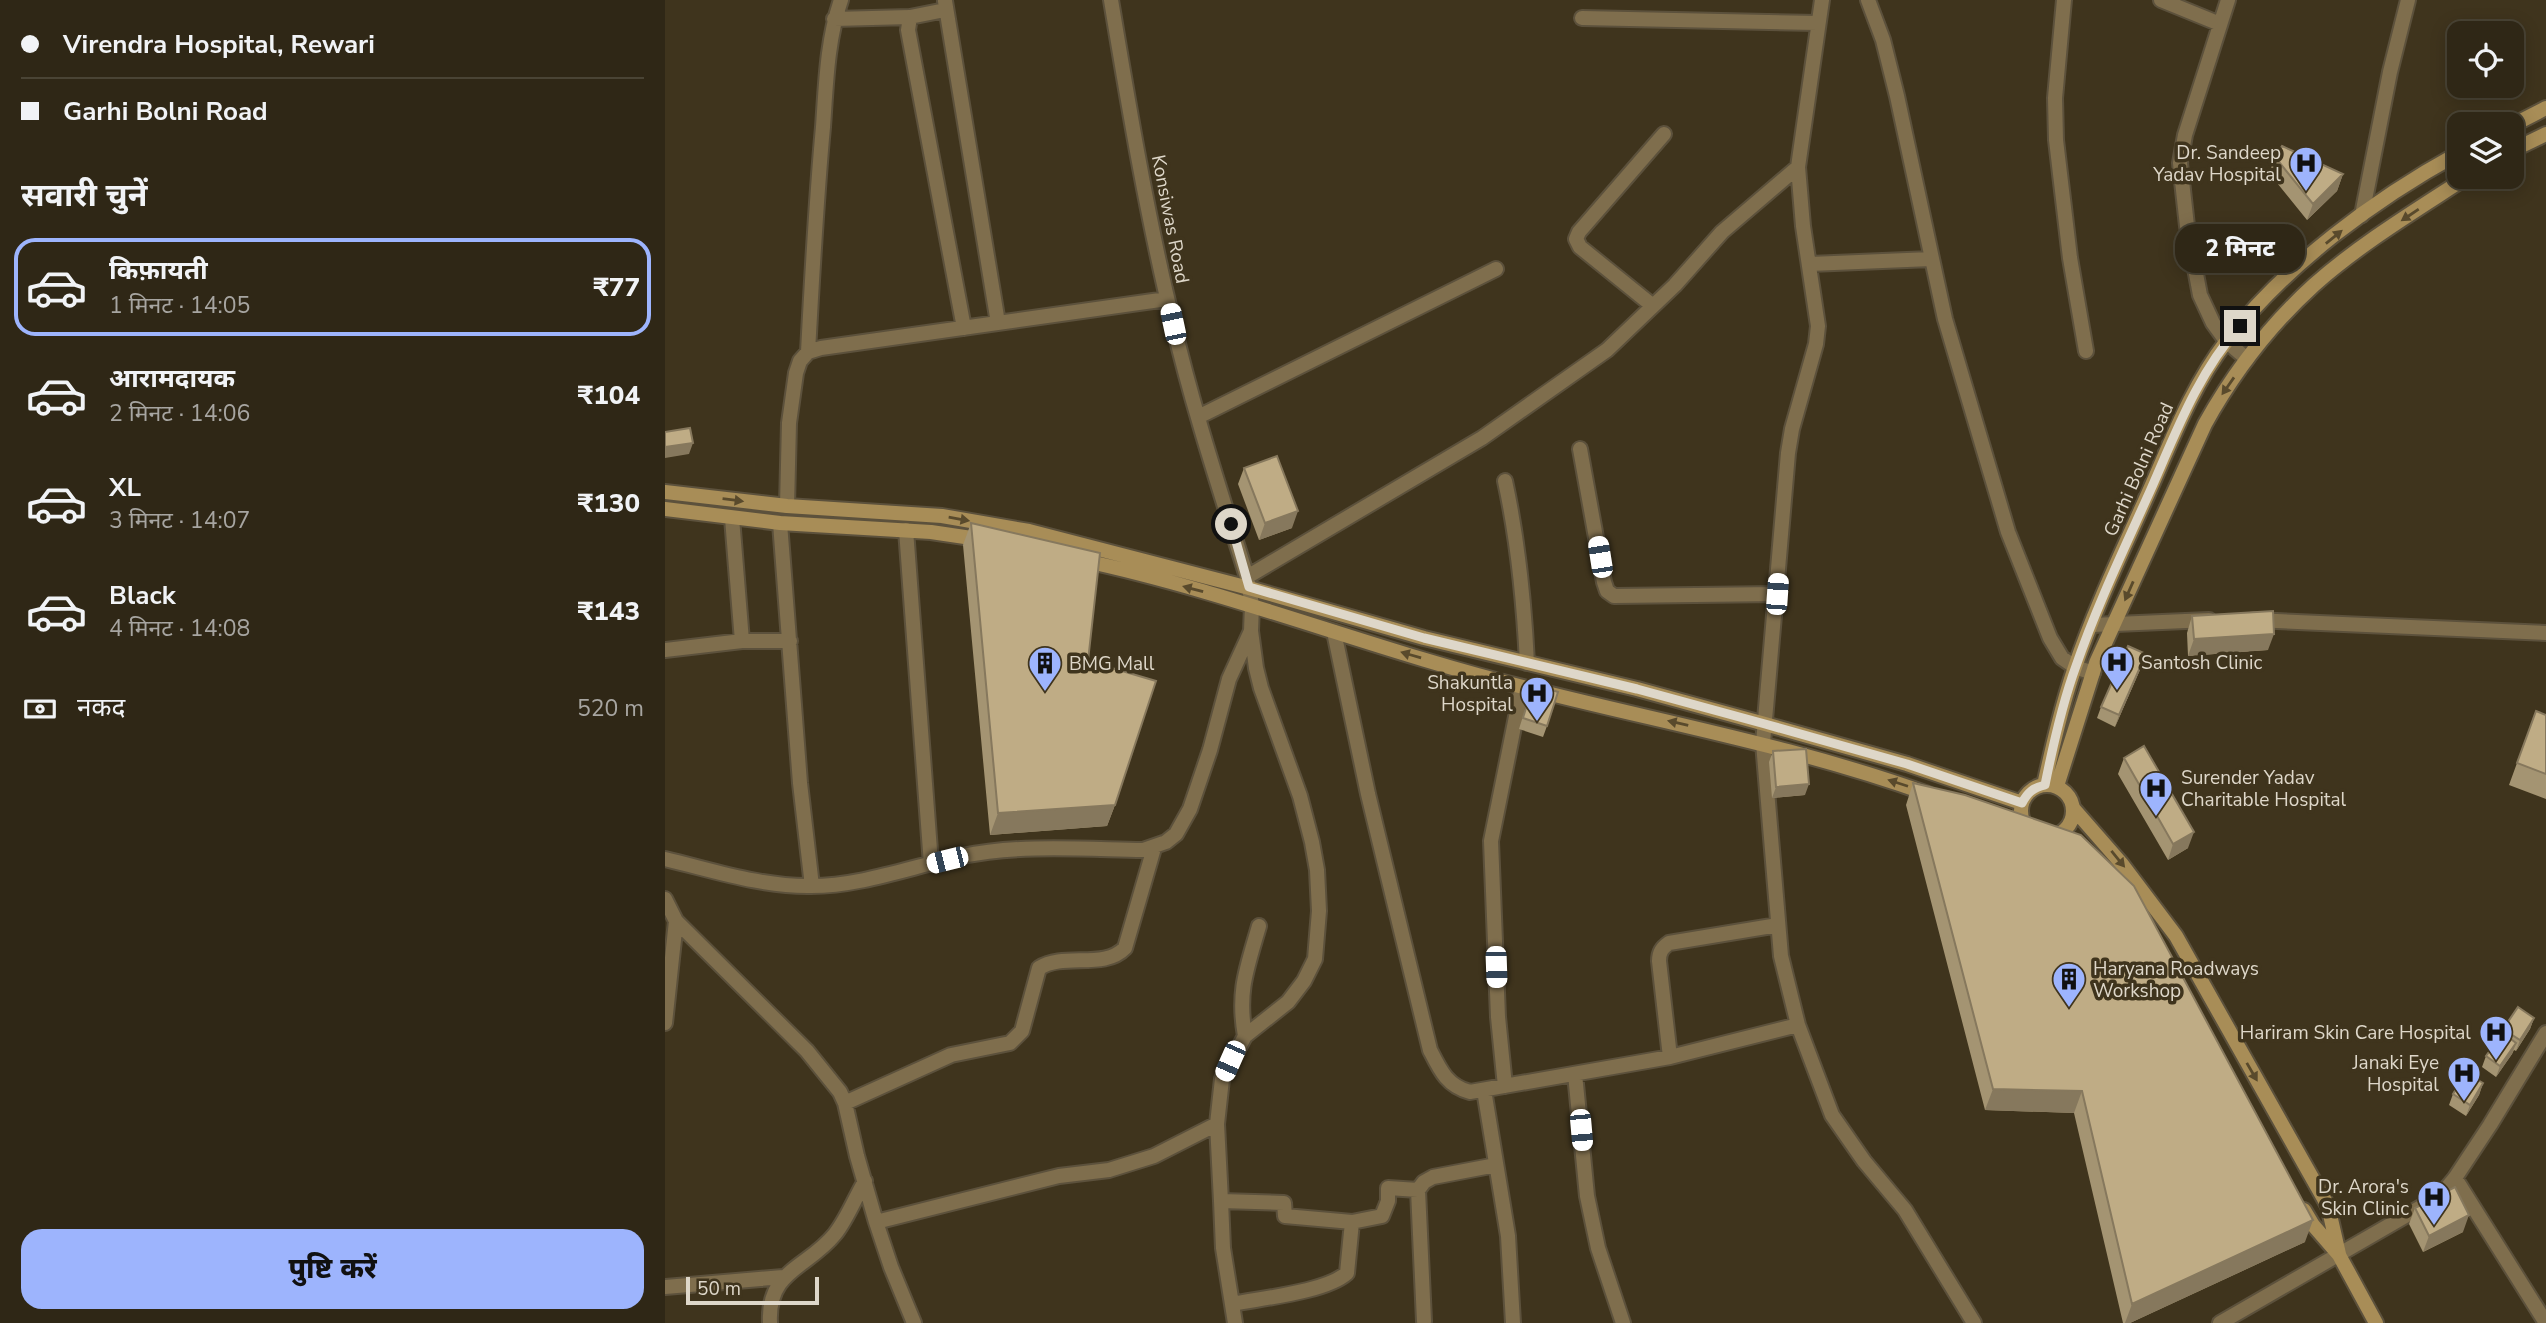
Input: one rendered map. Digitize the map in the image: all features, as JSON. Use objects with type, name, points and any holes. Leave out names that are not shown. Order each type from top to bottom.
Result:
[{"type":"main road","points":[[2524,119],[2546,108]]},
{"type":"main road","points":[[2524,145],[2546,134]]},
{"type":"main road","name":"Garhi Bolni Road","points":[[2051,785],[2054,739],[2075,667],[2187,406],[2204,374],[2226,341],[2293,270],[2362,215],[2422,173],[2447,159]]},
{"type":"main road","points":[[2051,785],[2113,625],[2205,424],[2223,393],[2277,322],[2315,284],[2369,243],[2449,189]]},
{"type":"main road","points":[[665,492],[786,506],[942,516],[1029,531],[1248,582],[1424,638],[1637,689],[1907,764],[2022,803]]},
{"type":"main road","points":[[665,509],[780,523],[906,530],[1001,543]]},
{"type":"main road","points":[[1071,557],[1252,605],[1522,687],[1763,743],[1940,798]]},
{"type":"main road","points":[[2031,831],[2024,823],[2021,813],[2027,794],[2035,788],[2051,785],[2065,792],[2073,808],[2121,863],[2176,936],[2328,1206],[2339,1255]]},
{"type":"main road","points":[[2005,822],[2055,841],[2068,827],[2073,808]]},
{"type":"main road","points":[[2297,1198],[2313,1225],[2339,1255],[2376,1323]]},
{"type":"street","points":[[808,352],[816,204],[834,19],[841,0]]},
{"type":"street","name":"Konsiwas Road","points":[[1111,0],[1167,299],[1198,417],[1248,582],[1252,605],[1251,631]]},
{"type":"street","points":[[1822,0],[1798,167],[1803,226],[1818,326],[1809,371],[1792,429],[1763,743],[1781,956],[1798,1025],[1822,1092],[1841,1130],[1905,1210],[1974,1323]]},
{"type":"street","points":[[1868,0],[1883,40],[1895,85],[1945,318],[2008,532],[2050,638],[2062,658],[2075,667],[2093,673]]},
{"type":"street","points":[[2064,0],[2055,98],[2056,139],[2070,258],[2085,351]]},
{"type":"street","points":[[2161,0],[2220,24]]},
{"type":"street","points":[[2228,0],[2185,135],[2180,163],[2187,226],[2200,295],[2206,311],[2226,341],[2247,359]]},
{"type":"street","points":[[2362,215],[2407,0]]},
{"type":"street","points":[[834,19],[910,17],[945,5],[998,323]]},
{"type":"street","points":[[910,17],[908,30],[964,328]]},
{"type":"street","points":[[1582,18],[1817,23]]},
{"type":"street","points":[[1653,306],[1580,247],[1576,239],[1579,232],[1664,134]]},
{"type":"street","points":[[1248,582],[1482,439],[1607,350],[1675,285],[1722,232],[1798,167]]},
{"type":"street","points":[[1810,264],[1931,259]]},
{"type":"street","points":[[1198,417],[1496,269]]},
{"type":"street","points":[[786,506],[789,423],[796,373],[800,361],[808,352],[1167,299]]},
{"type":"street","points":[[1580,449],[1604,582],[1607,591],[1613,596],[1777,594]]},
{"type":"street","points":[[1505,481],[1516,534],[1527,663]]},
{"type":"street","points":[[733,518],[742,641]]},
{"type":"street","points":[[780,523],[800,783],[813,886]]},
{"type":"street","points":[[906,530],[931,864]]},
{"type":"street","points":[[2092,625],[2231,620],[2546,633]]},
{"type":"street","points":[[665,859],[786,885],[813,886],[837,884],[1010,849],[1154,848],[1176,834],[1190,809],[1210,750],[1229,679],[1251,631]]},
{"type":"street","points":[[1234,1323],[1223,1248],[1217,1124],[1222,1079],[1245,1036],[1288,1002],[1304,981],[1315,959],[1319,911],[1317,870],[1312,842],[1300,796],[1261,688],[1251,631]]},
{"type":"street","points":[[1334,632],[1368,794],[1430,1050],[1446,1080],[1455,1087],[1470,1092],[1484,1090],[1670,1057],[1798,1025]]},
{"type":"street","points":[[665,650],[742,641],[790,641]]},
{"type":"street","points":[[1505,1086],[1498,1017],[1491,841],[1522,687]]},
{"type":"street","points":[[845,1103],[951,1055],[1010,1043],[1017,1039],[1022,1031],[1039,968],[1055,962],[1113,956],[1125,948],[1154,848]]},
{"type":"street","points":[[665,899],[676,921],[819,1064],[840,1092],[876,1222],[891,1268],[914,1323]]},
{"type":"street","points":[[665,1023],[676,921]]},
{"type":"street","points":[[1670,1057],[1659,961],[1663,947],[1669,943],[1778,925]]},
{"type":"street","points":[[1245,1036],[1240,1004],[1241,991],[1259,926]]},
{"type":"street","points":[[2220,1323],[2440,1196],[2455,1178],[2546,1033]]},
{"type":"street","points":[[1576,1074],[1587,1196],[1598,1248],[1623,1323]]},
{"type":"street","points":[[1484,1090],[1508,1236],[1513,1323]]},
{"type":"street","points":[[876,1222],[1059,1176],[1109,1170],[1154,1156],[1217,1124]]},
{"type":"street","points":[[1425,1321],[1418,1190],[1424,1182],[1433,1177],[1496,1165]]},
{"type":"street","points":[[2455,1178],[2546,1323]]},
{"type":"street","points":[[770,1323],[772,1297],[783,1277],[834,1236],[865,1181]]},
{"type":"street","points":[[1221,1201],[1284,1203],[1285,1216],[1352,1222],[1382,1216],[1388,1201],[1388,1188],[1418,1190]]},
{"type":"street","points":[[1232,1304],[1340,1280],[1347,1273],[1352,1222]]},
{"type":"street","points":[[665,1287],[783,1277]]},
{"type":"building","points":[[2282,146],[2343,174],[2313,204],[2275,157]]},
{"type":"building","points":[[690,428],[693,443],[665,447],[665,432]]},
{"type":"building","points":[[1277,456],[1298,511],[1265,523],[1244,468]]},
{"type":"building","name":"BMG Mall","points":[[971,523],[1100,553],[1088,661],[1156,681],[1115,805],[998,813]]},
{"type":"building","points":[[2273,611],[2274,634],[2194,639],[2192,616]]},
{"type":"building","points":[[2128,646],[2146,654],[2119,715],[2101,707]]},
{"type":"building","points":[[1533,684],[1558,692],[1547,726],[1523,718]]},
{"type":"building","points":[[2536,711],[2546,715],[2546,774],[2517,763]]},
{"type":"building","points":[[2144,746],[2194,832],[2173,844],[2124,758]]},
{"type":"building","points":[[1806,749],[1809,784],[1776,787],[1773,751]]},
{"type":"building","name":"Haryana Roadways Workshop","points":[[1913,783],[1965,795],[2081,835],[2134,886],[2313,1220],[2132,1304],[2082,1091],[1993,1089]]},
{"type":"building","points":[[2518,1007],[2534,1018],[2520,1040],[2503,1029]]},
{"type":"building","points":[[2503,1033],[2516,1043],[2500,1066],[2486,1056]]},
{"type":"building","points":[[2466,1073],[2483,1083],[2470,1105],[2453,1094]]},
{"type":"building","points":[[2455,1187],[2469,1215],[2429,1236],[2415,1208]]},
{"type":"place","name":"Dr. Sandeep Yadav Hospital","points":[[2306,193]]},
{"type":"place","name":"Santosh Clinic","points":[[2117,692]]},
{"type":"place","name":"BMG Mall","points":[[1045,693]]},
{"type":"place","name":"Shakuntla Hospital","points":[[1537,723]]},
{"type":"place","name":"Surender Yadav Charitable Hospital","points":[[2156,818]]},
{"type":"place","name":"Haryana Roadways Workshop","points":[[2069,1009]]},
{"type":"place","name":"Hariram Skin Care Hospital","points":[[2496,1062]]},
{"type":"place","name":"Janaki Eye Hospital","points":[[2464,1103]]},
{"type":"place","name":"Dr. Arora's Skin Clinic","points":[[2434,1227]]},
{"type":"route","points":[[1231,524],[1249,587],[1424,638],[1637,689],[1765,724],[1907,764],[2022,803],[2027,794],[2045,785],[2054,739],[2075,667],[2187,406],[2204,374],[2226,341],[2240,326]]}]
